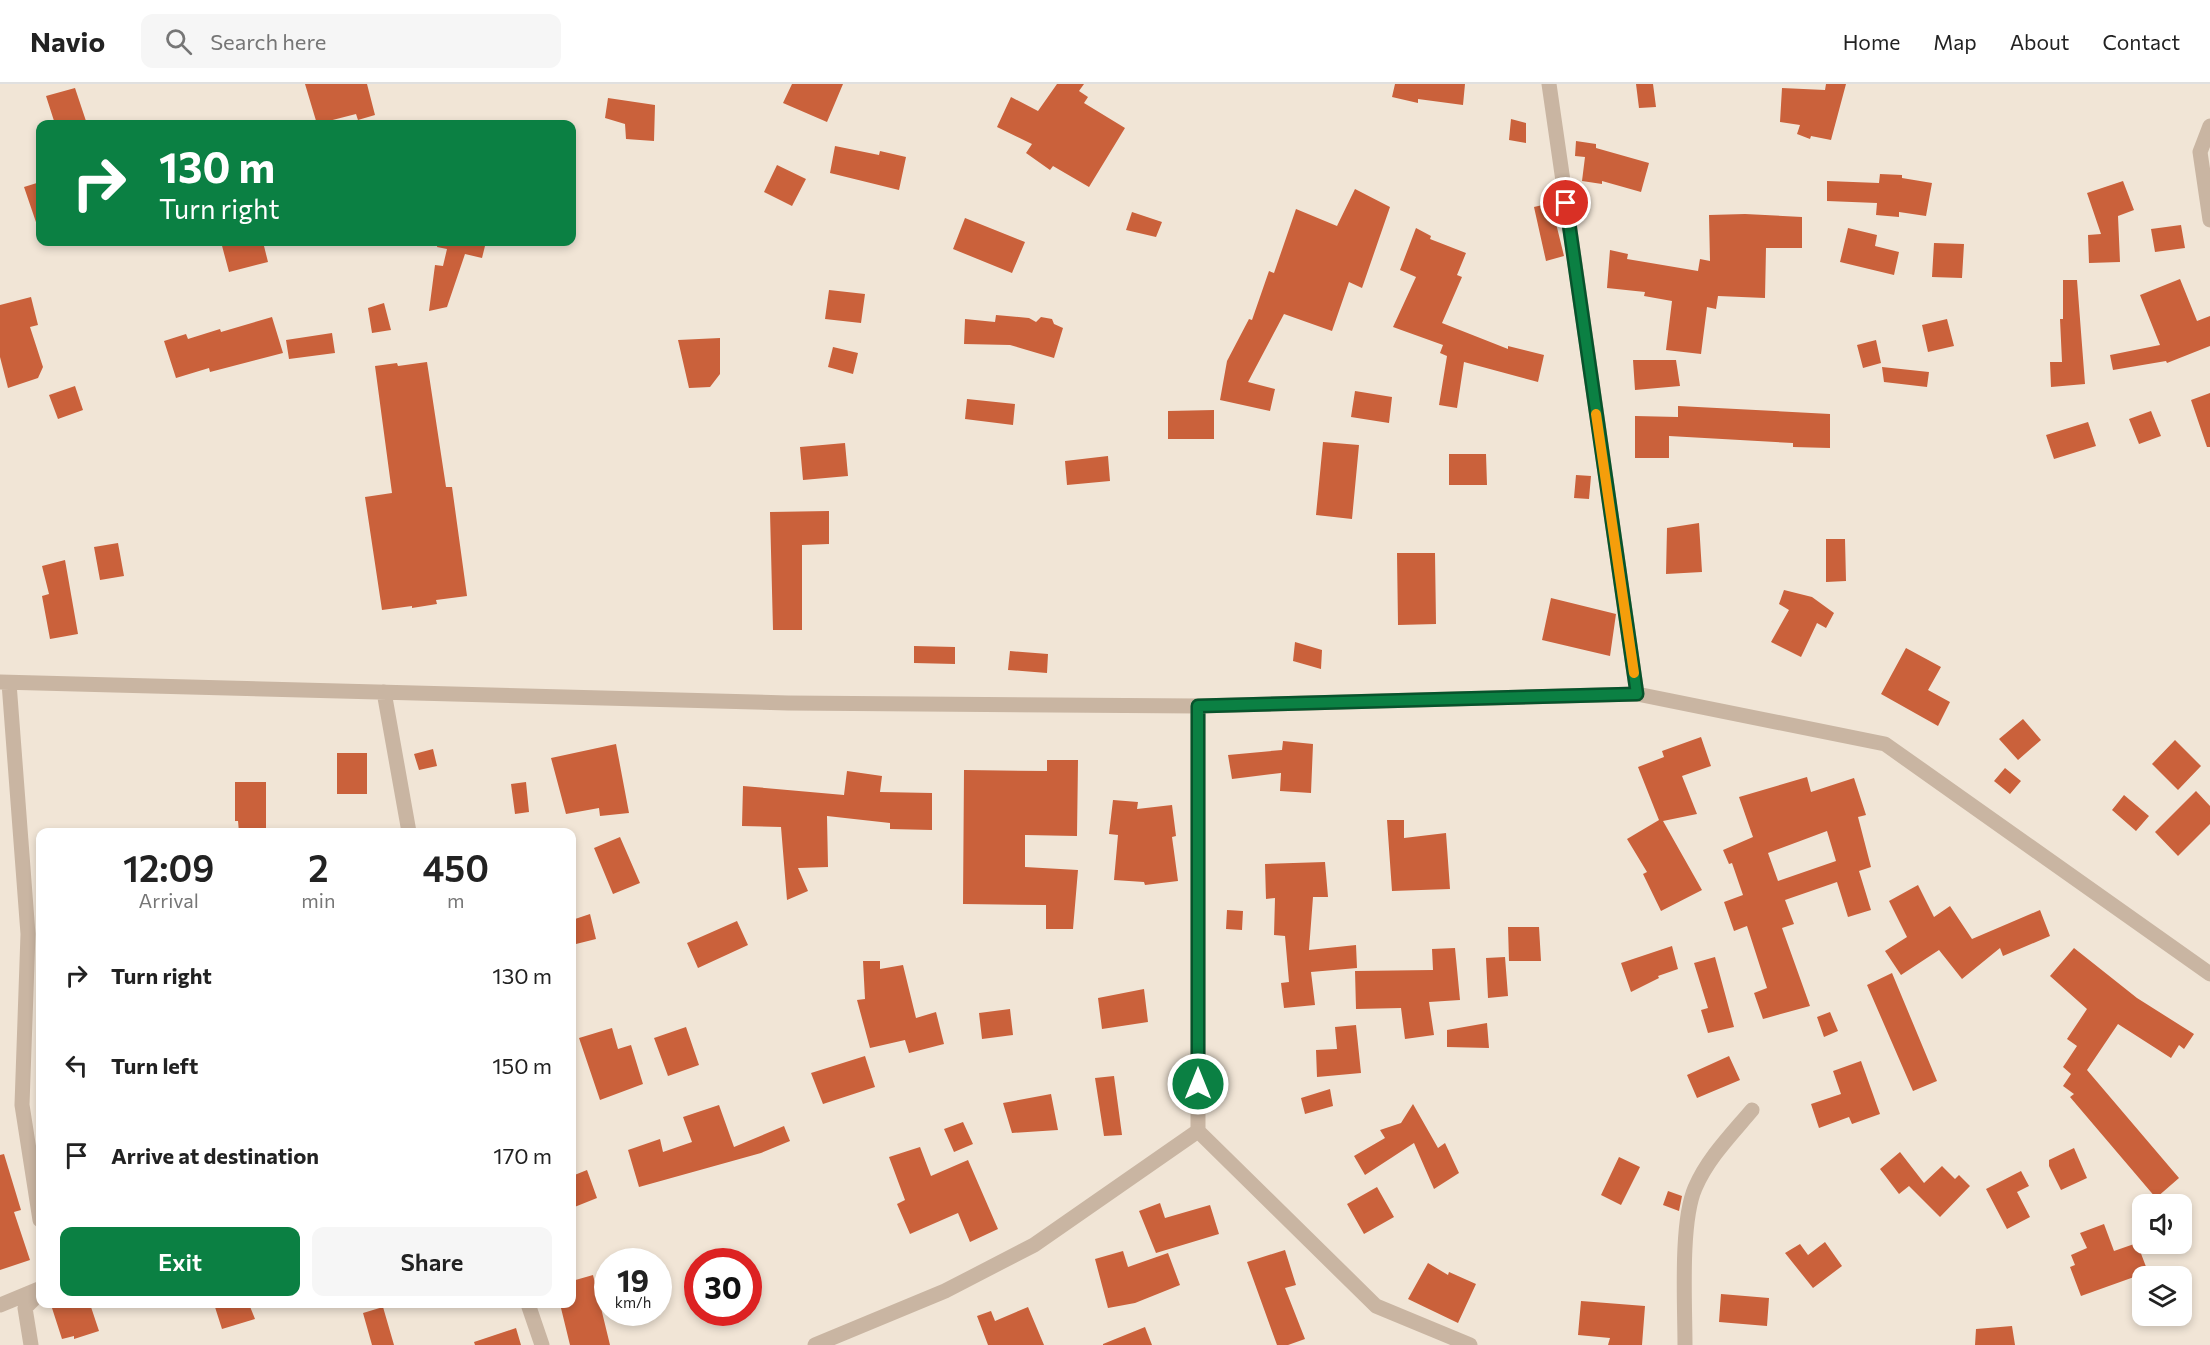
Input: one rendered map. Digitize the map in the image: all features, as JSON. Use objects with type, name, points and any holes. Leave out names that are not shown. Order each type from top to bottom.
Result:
[{"type":"street","points":[[1549,84],[1637,694]]},
{"type":"street","points":[[2210,126],[2200,152],[2210,220]]},
{"type":"street","points":[[36,1194],[22,1105],[28,934],[5,683],[788,703],[1198,706],[1637,694],[1885,744],[2210,974]]},
{"type":"street","points":[[384,692],[408,828]]},
{"type":"street","points":[[1198,706],[1197,1131],[1376,1306],[1470,1345]]},
{"type":"street","points":[[1685,1345],[1686,1238],[1694,1190],[1713,1155],[1752,1110]]},
{"type":"street","points":[[815,1345],[945,1291],[1034,1245],[1197,1131]]},
{"type":"street","points":[[0,1305],[36,1290]]},
{"type":"street","points":[[31,1345],[25,1308],[36,1297]]},
{"type":"street","points":[[529,1308],[542,1345]]},
{"type":"building","points":[[305,84],[367,84],[375,115],[358,120],[356,114],[333,120],[316,120]]},
{"type":"building","points":[[792,84],[843,84],[827,122],[783,103]]},
{"type":"building","points":[[1057,84],[1084,84],[1079,91],[1088,97],[1084,103],[1125,128],[1089,187],[1053,166],[1050,170],[1026,153],[1032,144],[997,127],[1011,97],[1038,111]]},
{"type":"building","points":[[1395,84],[1465,84],[1463,105],[1418,99],[1418,103],[1392,97]]},
{"type":"building","points":[[1636,84],[1653,84],[1656,107],[1639,108]]},
{"type":"building","points":[[1826,84],[1846,84],[1831,140],[1811,136],[1810,139],[1797,134],[1800,125],[1780,122],[1782,88],[1825,90]]},
{"type":"building","points":[[75,88],[86,120],[54,120],[46,96]]},
{"type":"building","points":[[608,98],[655,105],[654,141],[626,139],[625,124],[605,118]]},
{"type":"building","points":[[1511,119],[1526,123],[1526,143],[1509,140]]},
{"type":"building","points":[[1576,141],[1596,144],[1596,148],[1649,163],[1641,192],[1602,181],[1602,184],[1582,181],[1585,157],[1575,156]]},
{"type":"building","points":[[835,146],[879,155],[880,151],[906,157],[899,190],[830,173]]},
{"type":"building","points":[[777,165],[806,179],[792,206],[764,192]]},
{"type":"building","points":[[1880,174],[1902,175],[1902,178],[1932,183],[1926,216],[1899,212],[1899,217],[1876,215],[1877,203],[1827,201],[1827,181],[1879,183]]},
{"type":"building","points":[[2123,181],[2134,210],[2118,216],[2120,262],[2089,263],[2088,235],[2101,234],[2087,193]]},
{"type":"building","points":[[36,183],[36,222],[24,187]]},
{"type":"building","points":[[1355,189],[1390,207],[1362,288],[1349,282],[1332,331],[1284,314],[1248,382],[1275,389],[1270,411],[1220,400],[1227,361],[1249,319],[1252,320],[1269,271],[1274,273],[1296,209],[1337,226]]},
{"type":"building","points":[[1551,203],[1564,256],[1546,261],[1534,207]]},
{"type":"building","points":[[1132,212],[1162,222],[1156,237],[1126,230]]},
{"type":"building","points":[[1709,215],[1802,217],[1802,248],[1766,248],[1765,298],[1718,296],[1716,309],[1707,307],[1701,354],[1666,350],[1672,301],[1644,296],[1645,292],[1607,288],[1610,250],[1628,254],[1627,259],[1698,271],[1700,259],[1710,261]]},
{"type":"building","points":[[965,218],[1025,242],[1012,273],[953,249]]},
{"type":"building","points":[[2181,225],[2185,248],[2155,252],[2151,229]]},
{"type":"building","points":[[1416,228],[1431,236],[1430,239],[1466,253],[1457,275],[1462,277],[1442,323],[1508,349],[1508,346],[1544,355],[1538,382],[1464,362],[1457,408],[1439,405],[1447,356],[1440,353],[1443,345],[1393,327],[1416,277],[1400,270]]},
{"type":"building","points":[[1848,228],[1877,235],[1875,246],[1899,252],[1894,275],[1840,262]]},
{"type":"building","points":[[1934,243],[1964,244],[1962,278],[1932,277]]},
{"type":"building","points":[[222,246],[264,246],[268,262],[229,272]]},
{"type":"building","points":[[485,246],[482,258],[465,254],[447,307],[429,311],[435,265],[443,266],[447,249],[437,247]]},
{"type":"building","points":[[2180,279],[2197,321],[2210,316],[2210,346],[2167,363],[2166,361],[2113,370],[2110,355],[2160,345],[2140,295]]},
{"type":"building","points":[[2063,280],[2077,280],[2085,384],[2051,387],[2050,362],[2062,362],[2060,319],[2063,319]]},
{"type":"building","points":[[829,290],[865,294],[861,323],[825,319]]},
{"type":"building","points":[[31,297],[38,325],[30,327],[43,367],[38,378],[8,388],[0,357],[0,305]]},
{"type":"building","points":[[384,303],[391,330],[372,333],[368,308]]},
{"type":"building","points":[[996,315],[1029,318],[1036,322],[1041,317],[1052,319],[1054,324],[1063,328],[1054,358],[1010,345],[964,344],[965,319],[995,322]]},
{"type":"building","points":[[272,317],[283,353],[210,372],[209,368],[176,378],[164,341],[186,334],[188,339],[220,329],[221,332]]},
{"type":"building","points":[[1947,319],[1954,346],[1928,352],[1922,325]]},
{"type":"building","points":[[332,333],[335,353],[289,359],[286,340]]},
{"type":"building","points":[[720,338],[720,374],[710,387],[689,388],[678,340]]},
{"type":"building","points":[[1876,340],[1881,363],[1863,368],[1857,345]]},
{"type":"building","points":[[833,347],[858,353],[853,374],[828,367]]},
{"type":"building","points":[[1633,360],[1676,360],[1680,386],[1635,390]]},
{"type":"building","points":[[427,362],[446,487],[452,487],[467,596],[436,600],[437,604],[382,610],[365,497],[392,493],[375,366]]},
{"type":"building","points":[[1882,367],[1929,372],[1927,387],[1884,382]]},
{"type":"building","points":[[75,386],[83,410],[58,419],[49,395]]},
{"type":"building","points":[[1355,391],[1392,397],[1389,423],[1351,417]]},
{"type":"building","points":[[2210,393],[2210,447],[2207,447],[2191,400]]},
{"type":"building","points":[[967,399],[1015,404],[1013,425],[965,419]]},
{"type":"building","points":[[1678,406],[1830,414],[1830,448],[1793,447],[1793,443],[1669,436],[1669,458],[1635,458],[1635,416],[1678,417]]},
{"type":"building","points":[[1214,410],[1214,439],[1168,439],[1168,411]]},
{"type":"building","points":[[2151,411],[2161,436],[2139,444],[2129,419]]},
{"type":"building","points":[[2088,422],[2096,446],[2054,459],[2046,435]]},
{"type":"building","points":[[1323,442],[1359,445],[1352,519],[1316,515]]},
{"type":"building","points":[[845,443],[848,476],[803,480],[800,447]]},
{"type":"building","points":[[1449,454],[1486,454],[1487,485],[1449,485]]},
{"type":"building","points":[[1108,456],[1110,481],[1067,485],[1065,461]]},
{"type":"building","points":[[1576,475],[1591,476],[1589,499],[1574,498]]},
{"type":"building","points":[[829,511],[829,544],[802,545],[802,630],[773,630],[770,512]]},
{"type":"building","points":[[1699,523],[1702,572],[1666,574],[1667,528]]},
{"type":"building","points":[[1826,539],[1845,539],[1846,581],[1826,582]]},
{"type":"building","points":[[118,543],[124,576],[100,580],[94,547]]},
{"type":"building","points":[[1397,553],[1435,553],[1436,624],[1398,625]]},
{"type":"building","points":[[65,560],[78,634],[50,639],[42,596],[49,594],[42,566]]},
{"type":"building","points":[[1784,590],[1812,597],[1834,613],[1826,628],[1817,623],[1801,657],[1771,642],[1789,610],[1779,604]]},
{"type":"building","points":[[1551,598],[1616,614],[1610,656],[1542,640]]},
{"type":"building","points":[[1295,642],[1322,650],[1321,669],[1293,661]]},
{"type":"building","points":[[914,646],[955,647],[955,664],[914,663]]},
{"type":"building","points":[[1906,648],[1941,667],[1928,690],[1950,702],[1938,726],[1881,694]]},
{"type":"building","points":[[1010,651],[1048,654],[1047,673],[1008,670]]},
{"type":"building","points":[[2023,719],[2041,740],[2018,760],[1999,739]]},
{"type":"building","points":[[1701,737],[1711,766],[1682,776],[1697,814],[1663,821],[1702,890],[1661,911],[1643,874],[1647,872],[1627,839],[1659,820],[1638,767],[1664,757],[1662,751]]},
{"type":"building","points":[[2175,740],[2201,766],[2178,790],[2152,764]]},
{"type":"building","points":[[1283,741],[1313,744],[1311,793],[1280,791],[1281,773],[1232,779],[1228,755],[1282,750]]},
{"type":"building","points":[[616,744],[629,813],[600,816],[599,808],[566,814],[551,758]]},
{"type":"building","points":[[433,749],[437,766],[419,770],[414,754]]},
{"type":"building","points":[[337,753],[367,753],[367,794],[337,794]]},
{"type":"building","points":[[1047,760],[1078,760],[1077,836],[1025,835],[1025,867],[1078,870],[1073,929],[1046,929],[1046,905],[963,904],[964,770],[1047,771]]},
{"type":"building","points":[[2005,768],[2021,781],[2010,794],[1994,781]]},
{"type":"building","points":[[847,771],[882,776],[880,792],[932,793],[932,830],[890,829],[890,823],[827,816],[828,867],[798,868],[808,891],[787,900],[781,827],[742,826],[743,786],[844,795]]},
{"type":"building","points":[[1807,777],[1811,792],[1854,778],[1866,815],[1858,817],[1871,867],[1859,871],[1871,910],[1848,917],[1837,882],[1785,900],[1794,924],[1782,928],[1810,1006],[1763,1019],[1754,993],[1767,988],[1747,926],[1734,931],[1724,902],[1743,895],[1732,863],[1729,864],[1723,850],[1753,837],[1739,797]],"holes":[[[1827,831],[1836,861],[1778,881],[1768,853]]]},
{"type":"building","points":[[235,782],[266,782],[266,828],[239,828],[238,821],[235,821]]},
{"type":"building","points":[[526,782],[529,812],[515,814],[511,784]]},
{"type":"building","points":[[2196,791],[2210,806],[2210,824],[2178,856],[2155,832]]},
{"type":"building","points":[[2124,795],[2149,816],[2136,831],[2112,810]]},
{"type":"building","points":[[1113,800],[1138,802],[1137,809],[1172,805],[1176,836],[1172,837],[1178,881],[1145,885],[1144,882],[1114,880],[1118,835],[1109,834]]},
{"type":"building","points":[[1387,820],[1404,820],[1404,838],[1446,833],[1450,889],[1392,891]]},
{"type":"building","points":[[620,837],[640,883],[613,894],[594,848]]},
{"type":"building","points":[[1325,862],[1328,897],[1313,897],[1309,950],[1356,945],[1357,968],[1311,972],[1315,1005],[1284,1008],[1281,983],[1289,982],[1285,936],[1274,935],[1275,898],[1266,899],[1265,864]]},
{"type":"building","points":[[1918,885],[1934,917],[1950,906],[1972,939],[2040,910],[2050,936],[2003,956],[2000,948],[1962,979],[1939,950],[1901,975],[1885,951],[1907,937],[1889,901]]},
{"type":"building","points":[[1227,910],[1243,911],[1242,930],[1226,929]]},
{"type":"building","points":[[590,914],[596,939],[576,944],[576,919]]},
{"type":"building","points":[[737,921],[748,945],[698,968],[687,943]]},
{"type":"building","points":[[1508,927],[1539,927],[1541,961],[1509,961]]},
{"type":"building","points":[[1672,946],[1678,969],[1658,976],[1659,978],[1631,992],[1621,963]]},
{"type":"building","points":[[1455,948],[1460,1000],[1429,1002],[1434,1035],[1405,1039],[1401,1008],[1356,1009],[1355,971],[1433,970],[1432,949]]},
{"type":"building","points":[[2074,948],[2137,998],[2194,1034],[2184,1049],[2179,1045],[2171,1058],[2118,1024],[2087,1070],[2179,1178],[2161,1194],[2153,1194],[2070,1097],[2074,1094],[2063,1086],[2071,1074],[2063,1067],[2077,1046],[2067,1039],[2087,1009],[2050,976]]},
{"type":"building","points":[[1505,957],[1508,996],[1488,998],[1486,958]]},
{"type":"building","points":[[1715,957],[1734,1027],[1708,1033],[1701,1010],[1708,1008],[1694,963]]},
{"type":"building","points":[[863,961],[880,961],[880,969],[903,965],[916,1018],[936,1012],[944,1044],[909,1053],[905,1040],[870,1048],[857,1000],[865,999]]},
{"type":"building","points":[[1892,973],[1937,1081],[1913,1091],[1867,985]]},
{"type":"building","points":[[1144,989],[1148,1022],[1102,1029],[1098,998]]},
{"type":"building","points":[[1010,1009],[1013,1035],[982,1039],[979,1013]]},
{"type":"building","points":[[1830,1012],[1838,1031],[1824,1037],[1817,1017]]},
{"type":"building","points":[[1487,1023],[1489,1048],[1447,1047],[1447,1030]]},
{"type":"building","points":[[1356,1025],[1361,1073],[1317,1077],[1316,1050],[1337,1049],[1335,1027]]},
{"type":"building","points":[[686,1027],[699,1065],[668,1076],[654,1038]]},
{"type":"building","points":[[612,1028],[618,1049],[631,1045],[643,1084],[600,1100],[579,1038]]},
{"type":"building","points":[[865,1056],[875,1087],[823,1104],[811,1073]]},
{"type":"building","points":[[1729,1056],[1740,1080],[1697,1098],[1687,1075]]},
{"type":"building","points":[[1861,1061],[1880,1114],[1852,1124],[1849,1117],[1819,1128],[1811,1104],[1841,1094],[1833,1071]]},
{"type":"building","points":[[1114,1076],[1122,1135],[1104,1136],[1095,1078]]},
{"type":"building","points":[[1330,1089],[1333,1106],[1305,1114],[1301,1098]]},
{"type":"building","points":[[1051,1094],[1058,1130],[1012,1133],[1003,1103]]},
{"type":"building","points":[[1413,1104],[1438,1148],[1445,1143],[1459,1173],[1434,1189],[1414,1143],[1365,1175],[1354,1156],[1385,1138],[1380,1130],[1401,1123]]},
{"type":"building","points":[[719,1105],[734,1147],[784,1126],[790,1141],[761,1153],[639,1187],[628,1150],[660,1139],[663,1152],[692,1142],[683,1117]]},
{"type":"building","points":[[963,1122],[973,1144],[954,1152],[944,1129]]},
{"type":"building","points":[[920,1147],[931,1176],[968,1160],[998,1229],[970,1242],[958,1213],[910,1234],[897,1204],[905,1200],[889,1157]]},
{"type":"building","points":[[2074,1148],[2087,1178],[2061,1190],[2049,1166],[2049,1160]]},
{"type":"building","points":[[1900,1152],[1924,1183],[1942,1166],[1955,1179],[1959,1175],[1970,1186],[1940,1217],[1909,1186],[1899,1194],[1880,1169]]},
{"type":"building","points":[[4,1154],[21,1210],[14,1212],[30,1260],[0,1270],[0,1155]]},
{"type":"building","points":[[1619,1157],[1640,1167],[1621,1205],[1601,1195]]},
{"type":"building","points":[[587,1170],[597,1198],[576,1206],[576,1174]]},
{"type":"building","points":[[2021,1171],[2029,1186],[2017,1192],[2030,1217],[2007,1229],[1986,1189]]},
{"type":"building","points":[[1377,1187],[1394,1217],[1364,1234],[1347,1204]]},
{"type":"building","points":[[1668,1191],[1682,1196],[1679,1211],[1663,1205]]},
{"type":"building","points":[[1160,1203],[1165,1218],[1210,1205],[1219,1234],[1156,1253],[1139,1211]]},
{"type":"building","points":[[2104,1224],[2114,1251],[2132,1245],[2132,1254],[2141,1254],[2146,1266],[2132,1266],[2132,1278],[2081,1296],[2070,1267],[2075,1265],[2071,1255],[2087,1248],[2080,1233]]},
{"type":"building","points":[[1825,1242],[1842,1266],[1813,1288],[1785,1253],[1800,1244],[1808,1255]]},
{"type":"building","points":[[1285,1250],[1296,1285],[1285,1288],[1305,1339],[1288,1345],[1277,1345],[1247,1262]]},
{"type":"building","points":[[1123,1251],[1128,1267],[1168,1253],[1180,1285],[1135,1303],[1108,1308],[1095,1259]]},
{"type":"building","points":[[1428,1263],[1448,1275],[1449,1272],[1476,1284],[1458,1323],[1408,1299]]},
{"type":"building","points":[[593,1275],[594,1326],[605,1326],[610,1345],[570,1345],[561,1308],[576,1308],[576,1280]]},
{"type":"building","points":[[1721,1294],[1769,1298],[1767,1326],[1719,1322]]},
{"type":"building","points":[[1581,1301],[1645,1306],[1642,1345],[1608,1345],[1610,1338],[1578,1335]]},
{"type":"building","points":[[1028,1307],[1044,1345],[988,1345],[977,1316],[991,1311],[995,1321]]},
{"type":"building","points":[[52,1308],[91,1308],[99,1331],[74,1339],[74,1336],[62,1339]]},
{"type":"building","points":[[215,1308],[251,1308],[255,1319],[222,1329]]},
{"type":"building","points":[[383,1308],[394,1345],[372,1345],[363,1313]]},
{"type":"building","points":[[2012,1326],[2015,1345],[1975,1345],[1976,1329]]},
{"type":"building","points":[[1145,1327],[1152,1345],[1103,1345],[1103,1344]]},
{"type":"building","points":[[516,1328],[521,1345],[475,1345],[474,1342]]},
{"type":"slow traffic","points":[[1596,414],[1634,673]]},
{"type":"route","points":[[1198,1084],[1198,706],[1637,694],[1566,203]]}]
